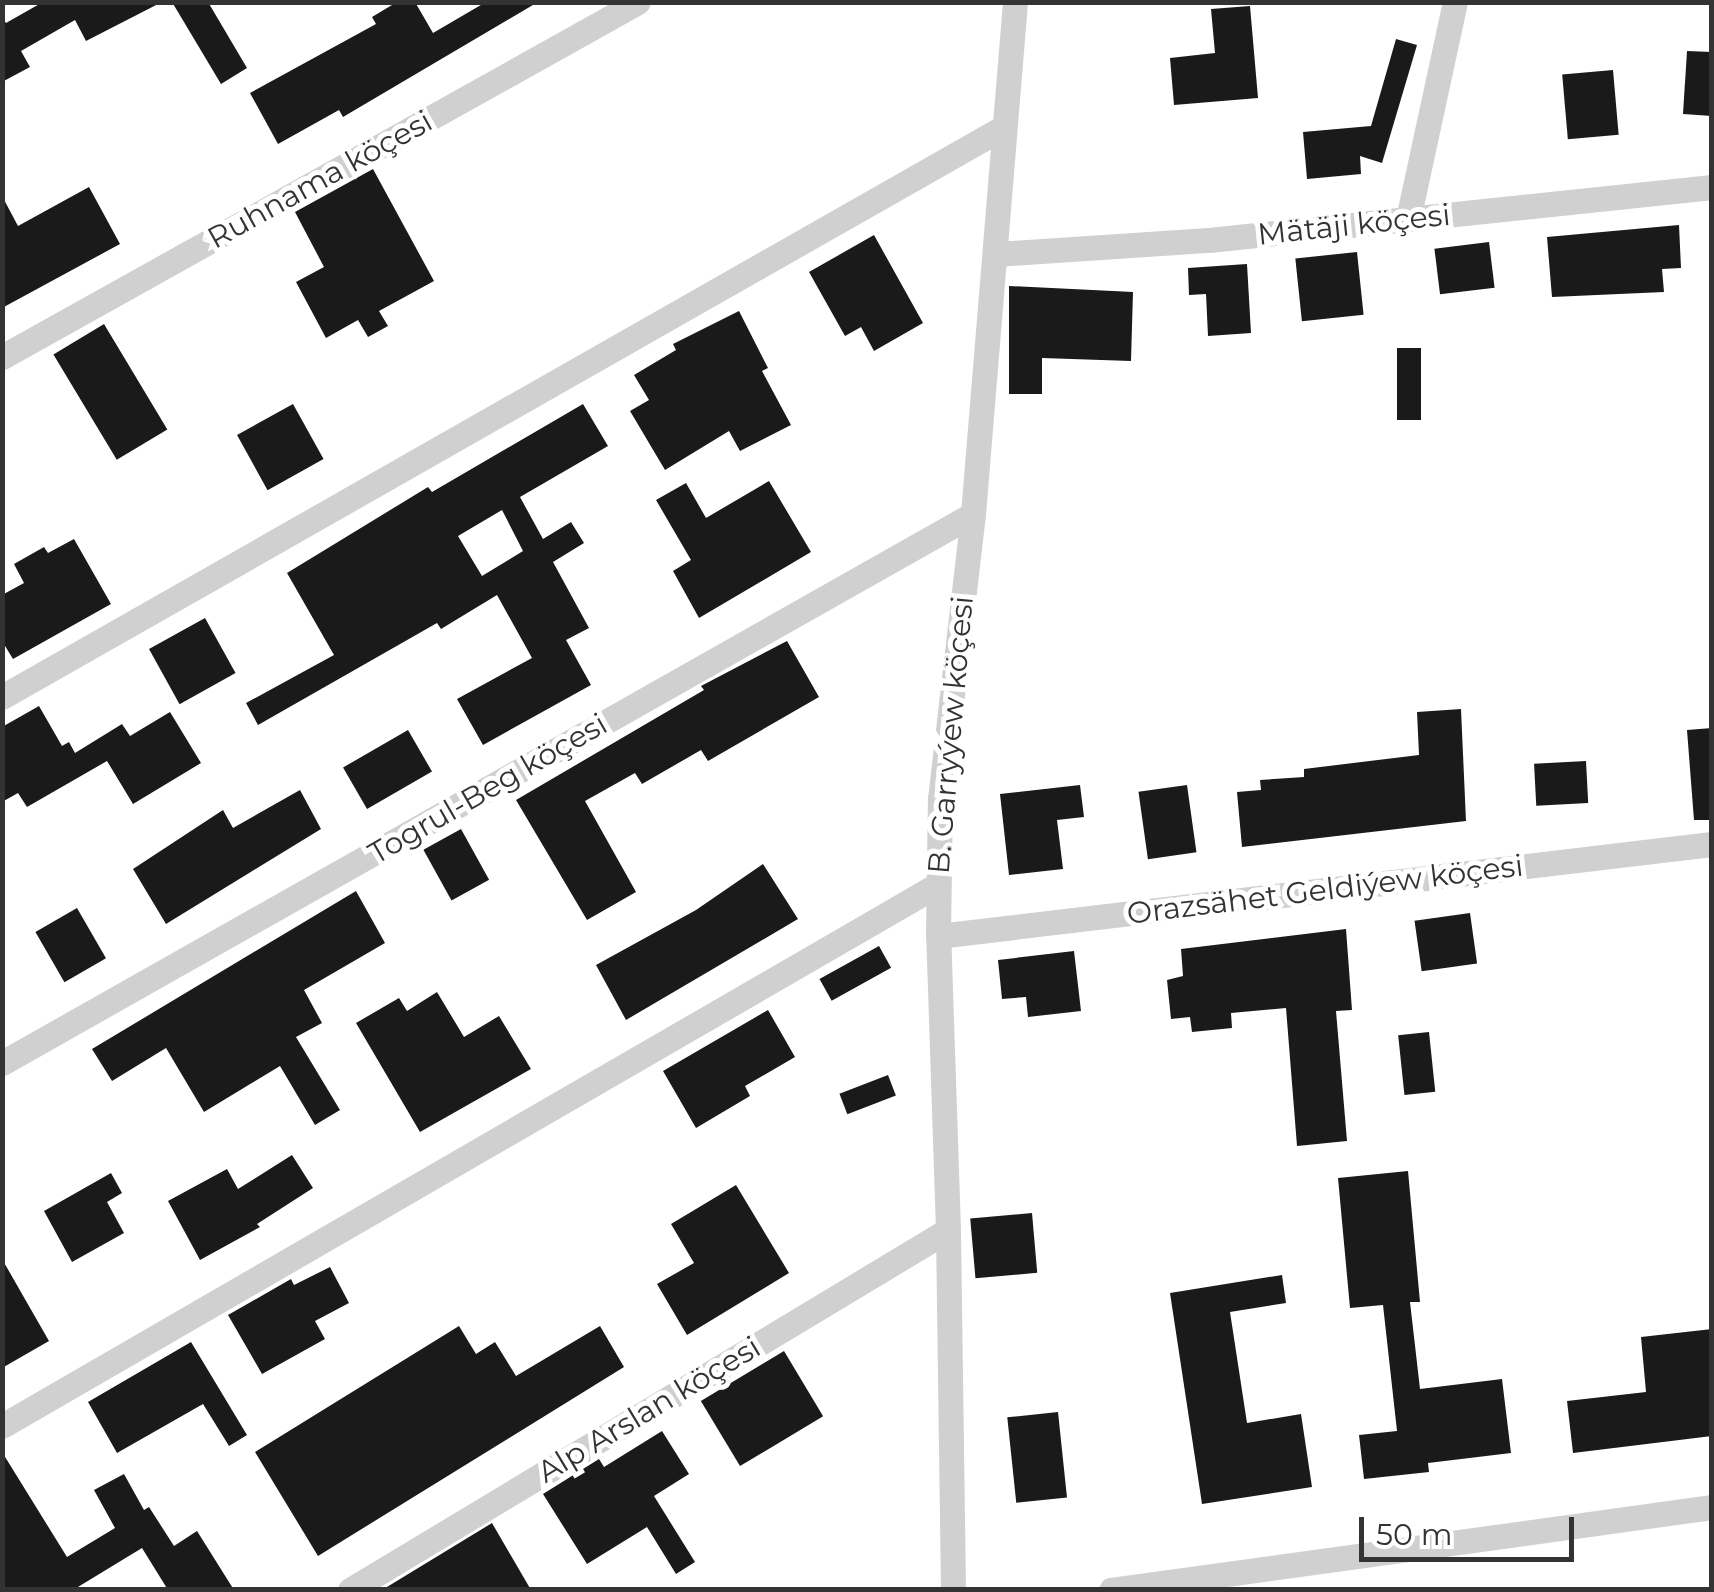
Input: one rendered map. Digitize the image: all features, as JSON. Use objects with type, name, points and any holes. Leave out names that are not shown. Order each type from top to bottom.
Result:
[{"type":"street","name":"Ruhnama köçesi","points":[[2,357],[638,2]]},
{"type":"street","name":"B. Garryýew köçesi","points":[[952,1590],[948,1230],[938,936],[940,799],[973,514],[1015,2]]},
{"type":"street","points":[[1408,219],[1455,2]]},
{"type":"street","points":[[2,698],[1002,128]]},
{"type":"street","name":"Mätäji köçesi","points":[[996,254],[1209,240],[1712,187]]},
{"type":"street","name":"Togrul-Beg köçesi","points":[[2,1064],[973,514]]},
{"type":"street","name":"Orazsähet Geldiýew köçesi","points":[[938,936],[1712,844]]},
{"type":"street","points":[[2,1426],[938,885]]},
{"type":"street","name":"Alp Arslan köçesi","points":[[350,1590],[948,1230]]},
{"type":"street","points":[[1111,1590],[1712,1507]]},
{"type":"building","points":[[43,2],[162,2],[86,41],[75,20],[21,51],[30,67],[2,82],[2,17],[6,23]]},
{"type":"building","points":[[172,2],[208,2],[247,68],[221,84]]},
{"type":"building","points":[[397,2],[415,2],[433,33],[486,2],[538,2],[343,117],[339,110],[278,144],[250,93],[376,24],[372,17]]},
{"type":"building","points":[[1250,6],[1258,98],[1174,105],[1170,58],[1215,53],[1211,9]]},
{"type":"building","points":[[1396,39],[1417,45],[1382,163],[1360,156],[1361,174],[1307,179],[1303,132],[1371,126]]},
{"type":"building","points":[[1687,51],[1712,52],[1712,116],[1683,114]]},
{"type":"building","points":[[1613,70],[1619,135],[1568,139],[1562,74]]},
{"type":"building","points":[[373,169],[434,281],[379,311],[388,326],[368,337],[358,320],[326,338],[296,282],[324,267],[295,212]]},
{"type":"building","points":[[89,187],[120,244],[2,308],[2,196],[18,226]]},
{"type":"building","points":[[1679,225],[1681,268],[1662,269],[1664,292],[1552,297],[1547,237]]},
{"type":"building","points":[[874,235],[923,323],[874,351],[861,327],[845,336],[809,272]]},
{"type":"building","points":[[1489,242],[1495,288],[1440,294],[1434,249]]},
{"type":"building","points":[[1357,252],[1364,315],[1302,321],[1295,258]]},
{"type":"building","points":[[1247,264],[1251,333],[1208,336],[1206,294],[1189,295],[1188,268]]},
{"type":"building","points":[[1009,286],[1133,292],[1131,361],[1042,358],[1042,394],[1009,394]]},
{"type":"building","points":[[739,311],[768,368],[762,371],[791,425],[740,451],[729,431],[665,470],[630,411],[649,400],[634,375],[676,350],[673,344]]},
{"type":"building","points":[[104,324],[167,429],[117,460],[53,354]]},
{"type":"building","points":[[1397,348],[1421,348],[1421,420],[1397,420]]},
{"type":"building","points":[[293,404],[324,459],[268,490],[237,435]]},
{"type":"building","points":[[583,404],[608,446],[520,497],[543,539],[571,522],[584,543],[553,562],[589,628],[566,640],[591,685],[483,745],[457,699],[532,658],[497,595],[441,629],[437,623],[258,725],[246,703],[334,655],[287,573],[428,487],[432,492]],"holes":[[[502,510],[523,551],[482,576],[458,536]]]},
{"type":"building","points":[[769,481],[811,552],[699,618],[673,571],[691,560],[656,500],[686,483],[706,518]]},
{"type":"building","points":[[74,539],[111,604],[13,659],[2,641],[2,595],[24,583],[14,564],[44,547],[48,553]]},
{"type":"building","points":[[205,618],[236,673],[180,704],[149,649]]},
{"type":"building","points":[[787,641],[819,697],[708,761],[701,750],[642,784],[635,773],[585,801],[636,892],[587,920],[516,800],[704,690],[701,686]]},
{"type":"building","points":[[39,706],[62,746],[69,742],[75,753],[122,724],[130,736],[170,712],[201,763],[133,804],[107,761],[27,807],[18,793],[2,802],[2,727]]},
{"type":"building","points":[[1461,709],[1466,821],[1242,847],[1237,792],[1261,790],[1260,780],[1304,777],[1304,769],[1419,755],[1417,712]]},
{"type":"building","points":[[1712,728],[1712,820],[1694,820],[1687,730]]},
{"type":"building","points":[[408,730],[432,772],[367,809],[343,768]]},
{"type":"building","points":[[1586,761],[1588,803],[1536,806],[1534,764]]},
{"type":"building","points":[[1080,785],[1084,817],[1057,820],[1063,869],[1009,875],[1000,794]]},
{"type":"building","points":[[1187,785],[1196,852],[1148,859],[1138,792]]},
{"type":"building","points":[[300,790],[321,829],[166,924],[133,869],[223,810],[233,828]]},
{"type":"building","points":[[461,829],[489,880],[452,901],[423,850]]},
{"type":"building","points":[[763,864],[798,919],[626,1020],[596,965],[696,910]]},
{"type":"building","points":[[356,891],[385,943],[304,990],[322,1023],[296,1037],[340,1110],[315,1125],[280,1066],[204,1112],[166,1048],[112,1081],[92,1049]]},
{"type":"building","points":[[77,908],[106,958],[64,982],[35,932]]},
{"type":"building","points":[[1470,913],[1477,964],[1422,971],[1415,921]]},
{"type":"building","points":[[1346,929],[1352,1010],[1336,1011],[1347,1141],[1297,1146],[1286,1008],[1231,1013],[1232,1028],[1192,1032],[1190,1017],[1171,1019],[1167,980],[1183,976],[1181,949]]},
{"type":"building","points":[[879,946],[891,968],[832,1001],[820,979]]},
{"type":"building","points":[[1074,951],[1081,1011],[1028,1017],[1026,997],[1002,999],[998,960]]},
{"type":"building","points":[[437,992],[464,1037],[499,1016],[531,1069],[420,1132],[356,1023],[399,998],[407,1011]]},
{"type":"building","points":[[768,1010],[795,1057],[745,1086],[750,1096],[696,1128],[663,1071]]},
{"type":"building","points":[[1429,1032],[1435,1092],[1404,1095],[1398,1035]]},
{"type":"building","points":[[888,1075],[896,1096],[847,1114],[839,1094]]},
{"type":"building","points":[[292,1155],[313,1188],[257,1224],[260,1227],[200,1260],[168,1201],[227,1169],[238,1189]]},
{"type":"building","points":[[1408,1171],[1420,1302],[1410,1302],[1420,1389],[1502,1379],[1511,1453],[1428,1463],[1429,1472],[1364,1479],[1359,1435],[1397,1431],[1383,1305],[1350,1308],[1338,1178]]},
{"type":"building","points":[[111,1173],[122,1193],[107,1202],[124,1233],[72,1262],[44,1211]]},
{"type":"building","points":[[736,1185],[789,1273],[687,1335],[657,1284],[694,1263],[671,1224]]},
{"type":"building","points":[[1032,1213],[1037,1273],[975,1278],[970,1218]]},
{"type":"building","points":[[2,1259],[49,1341],[2,1368]]},
{"type":"building","points":[[330,1267],[349,1303],[315,1321],[325,1339],[262,1374],[228,1315],[291,1279],[294,1285]]},
{"type":"building","points":[[1282,1275],[1286,1303],[1230,1312],[1247,1423],[1301,1414],[1312,1487],[1202,1504],[1170,1293]]},
{"type":"building","points":[[459,1326],[476,1354],[495,1342],[516,1376],[600,1326],[624,1367],[318,1556],[255,1452]]},
{"type":"building","points":[[1712,1329],[1712,1436],[1573,1453],[1567,1401],[1646,1392],[1641,1337]]},
{"type":"building","points":[[191,1342],[247,1435],[229,1446],[203,1404],[117,1453],[88,1402]]},
{"type":"building","points":[[784,1351],[823,1416],[740,1466],[701,1401]]},
{"type":"building","points":[[1058,1412],[1067,1498],[1016,1503],[1007,1417]]},
{"type":"building","points":[[662,1431],[689,1474],[654,1496],[695,1562],[676,1574],[647,1527],[587,1564],[543,1494],[599,1459],[604,1467]]},
{"type":"building","points":[[2,1452],[67,1557],[115,1528],[94,1490],[124,1474],[144,1510],[149,1507],[174,1546],[197,1531],[234,1590],[168,1590],[142,1548],[73,1590],[2,1590]]},
{"type":"building","points":[[492,1523],[531,1590],[382,1590]]}]
